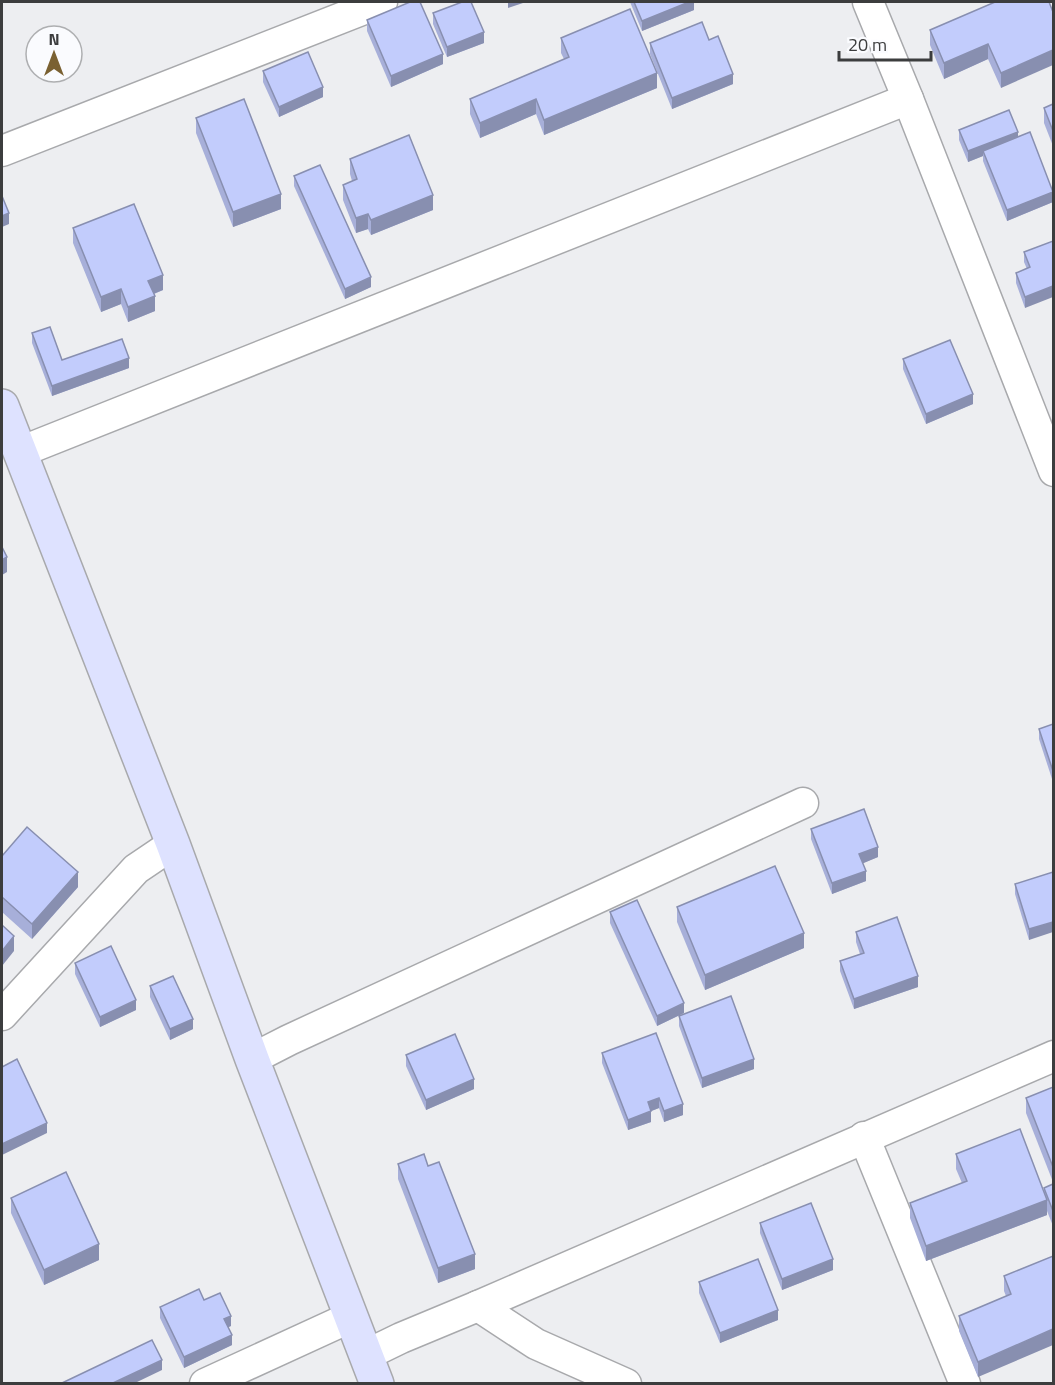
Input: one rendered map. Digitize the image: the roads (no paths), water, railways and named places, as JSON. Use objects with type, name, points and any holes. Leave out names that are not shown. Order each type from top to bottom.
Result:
[{"type":"street","points":[[2,152],[382,2]]},
{"type":"street","points":[[868,2],[1053,471]]},
{"type":"street","points":[[908,99],[8,428],[172,844],[371,1369],[401,1338],[1053,1056]]},
{"type":"street","points":[[252,1059],[803,803]]},
{"type":"street","points":[[2,1015],[136,869],[172,844]]},
{"type":"street","points":[[864,1137],[965,1383]]},
{"type":"street","points":[[478,1306],[536,1344],[626,1383]]},
{"type":"street","points":[[205,1383],[351,1317]]}]
